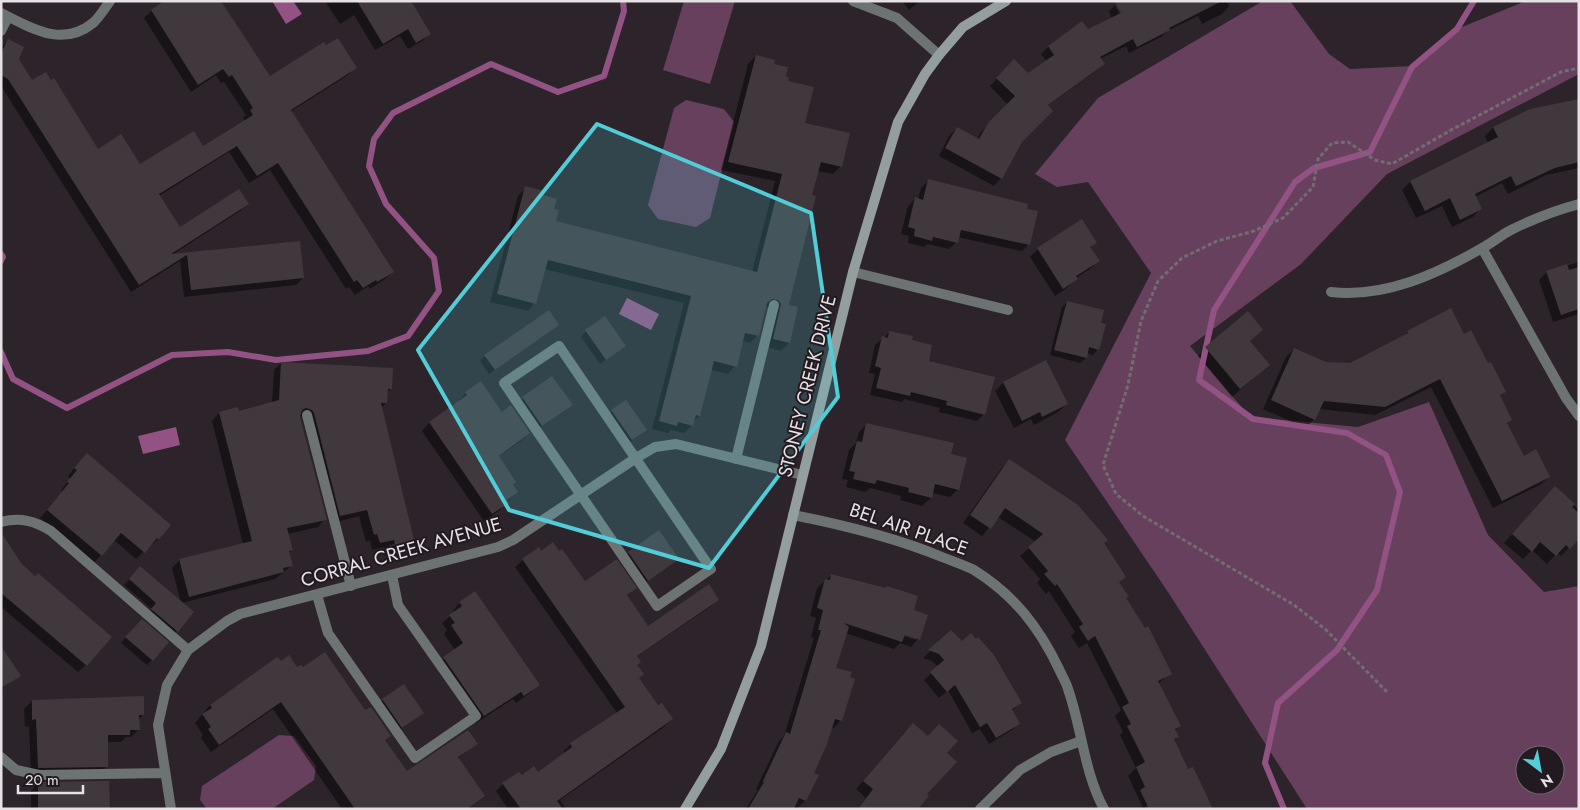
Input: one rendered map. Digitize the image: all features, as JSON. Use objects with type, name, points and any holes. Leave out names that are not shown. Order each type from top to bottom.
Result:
[{"type":"street","points":[[1,31],[5,15],[40,32],[58,36],[77,32],[93,23],[110,1]]},
{"type":"street","points":[[853,1],[897,18],[939,55]]},
{"type":"street","name":"STONEY CREEK DRIVE","points":[[685,809],[721,749],[761,646],[852,272],[898,122],[925,74],[963,27],[1006,1]]},
{"type":"street","points":[[1331,292],[1350,294],[1384,290],[1418,280],[1482,248],[1510,231],[1548,214],[1579,204]]},
{"type":"street","points":[[1482,248],[1566,398],[1579,416]]},
{"type":"street","points":[[852,272],[1008,310]]},
{"type":"street","points":[[736,459],[774,305]]},
{"type":"street","points":[[559,346],[712,569],[657,606],[581,495],[504,383],[559,346]]},
{"type":"street","points":[[307,415],[351,586]]},
{"type":"street","name":"CORRAL CREEK AVENUE","points":[[171,809],[158,725],[167,685],[188,650],[227,621],[240,614],[498,547],[513,540],[655,447],[676,444],[802,474]]},
{"type":"street","name":"BEL AIR PLACE","points":[[793,515],[835,523],[913,545],[972,570],[1008,596],[1030,620],[1047,643],[1068,689],[1097,796],[1104,809]]},
{"type":"street","points":[[1,522],[15,518],[38,523],[51,532],[188,650]]},
{"type":"street","points":[[317,594],[328,633],[415,758],[476,716],[398,605],[392,575]]},
{"type":"street","points":[[980,809],[1020,770],[1051,752],[1081,741]]},
{"type":"street","points":[[1,757],[16,770],[39,774],[164,773]]},
{"type":"path","points":[[1387,692],[1325,629],[1294,605],[1143,516],[1116,494],[1102,465],[1128,385],[1140,320],[1158,281],[1182,258],[1217,241],[1254,232],[1283,218],[1313,186],[1318,159],[1332,143],[1348,142],[1375,160],[1392,164],[1451,130],[1561,72],[1579,68]]},
{"type":"highlighted area","points":[[597,124],[811,213],[838,397],[709,568],[509,510],[418,350]]},
{"type":"shaded area","points":[[272,1],[293,1],[302,14],[286,24]]},
{"type":"shaded area","points":[[684,1],[735,1],[710,84],[663,70]]},
{"type":"shaded area","points":[[1263,1],[1290,1],[1329,54],[1350,69],[1413,66],[1457,29],[1526,1],[1579,1],[1579,74],[1387,174],[1301,264],[1190,346],[1250,417],[1358,427],[1429,402],[1488,535],[1544,592],[1579,586],[1579,809],[1307,809],[1168,592],[1065,440],[1151,273],[1088,182],[1057,187],[1035,174],[1098,98]]},
{"type":"shaded area","points":[[686,100],[724,109],[734,122],[710,218],[696,227],[658,219],[648,205],[674,108]]},
{"type":"shaded area","points":[[627,298],[659,314],[651,330],[619,314]]},
{"type":"shaded area","points":[[176,427],[180,445],[143,454],[138,436]]},
{"type":"shaded area","points":[[279,735],[294,736],[316,766],[314,780],[272,809],[207,809],[200,800],[202,786]]},
{"type":"building","points":[[164,1],[221,1],[270,76],[324,42],[326,45],[338,38],[357,68],[291,110],[394,272],[363,288],[357,280],[354,282],[278,163],[257,176],[237,146],[159,194],[180,227],[239,189],[249,204],[171,254],[300,241],[304,278],[191,290],[187,255],[139,285],[8,79],[1,75],[1,53],[8,39],[24,47],[19,59],[32,80],[46,72],[51,80],[54,78],[98,149],[121,134],[140,164],[194,131],[203,146],[253,115],[250,110],[253,108],[232,75],[229,77],[223,69],[198,85],[151,10]]},
{"type":"building","points":[[357,1],[411,1],[431,34],[416,43],[408,29],[383,44]]},
{"type":"building","points":[[1114,1],[1222,1],[1137,47],[1133,39],[1100,57],[1105,64],[1048,105],[1053,111],[1022,142],[1002,179],[945,148],[957,127],[979,139],[988,123],[1015,96],[996,78],[1014,59],[1028,73],[1054,55],[1048,46],[1082,21],[1088,29],[1121,13]]},
{"type":"building","points":[[756,55],[775,60],[774,64],[788,67],[786,76],[789,78],[788,81],[814,87],[805,123],[850,133],[842,167],[821,162],[812,195],[816,196],[789,305],[798,307],[790,343],[773,339],[781,304],[778,300],[772,299],[767,303],[759,336],[745,333],[737,367],[714,361],[700,416],[696,415],[693,426],[678,422],[677,426],[659,421],[691,296],[548,260],[536,304],[497,294],[525,186],[544,191],[543,195],[557,199],[554,209],[559,210],[556,221],[757,272],[782,174],[728,162]]},
{"type":"building","points":[[1579,99],[1579,162],[1555,168],[1516,186],[1511,176],[1475,194],[1482,209],[1460,220],[1450,198],[1425,211],[1410,181],[1498,137],[1493,127],[1530,109]]},
{"type":"building","points":[[928,179],[1028,204],[1027,209],[1038,211],[1030,245],[961,230],[958,243],[933,237],[932,241],[914,236],[915,229],[908,227],[915,197],[923,200]]},
{"type":"building","points":[[1082,219],[1097,243],[1090,247],[1100,261],[1076,276],[1078,279],[1063,289],[1037,248]]},
{"type":"building","points":[[1567,264],[1569,270],[1579,267],[1579,309],[1561,315],[1546,271]]},
{"type":"building","points":[[1067,301],[1104,310],[1101,323],[1106,324],[1099,350],[1089,347],[1087,358],[1054,350]]},
{"type":"building","points":[[1451,308],[1464,334],[1471,330],[1488,363],[1491,362],[1506,392],[1500,395],[1512,420],[1507,423],[1524,456],[1536,449],[1550,477],[1502,501],[1440,379],[1385,407],[1324,401],[1315,420],[1271,400],[1294,348],[1326,362],[1350,363]]},
{"type":"building","points":[[549,310],[559,325],[495,370],[484,355]]},
{"type":"building","points":[[1248,311],[1263,330],[1250,341],[1270,365],[1240,389],[1205,347]]},
{"type":"building","points":[[605,316],[626,346],[606,360],[585,330]]},
{"type":"building","points":[[889,331],[913,336],[912,340],[932,345],[929,361],[995,377],[985,415],[946,405],[947,401],[911,392],[910,396],[876,388],[881,368],[875,366],[882,336],[888,338]]},
{"type":"building","points":[[1046,360],[1068,404],[1042,417],[1040,412],[1022,421],[1003,382]]},
{"type":"building","points":[[281,362],[393,368],[392,389],[388,389],[387,403],[381,403],[414,540],[395,545],[394,540],[380,543],[377,534],[374,535],[367,510],[340,516],[314,413],[306,408],[302,410],[300,417],[327,520],[287,528],[293,550],[289,551],[293,566],[283,568],[284,572],[189,597],[179,559],[252,541],[219,412],[238,407],[239,411],[279,400]]},
{"type":"building","points":[[552,376],[573,405],[542,426],[522,397]]},
{"type":"building","points":[[481,381],[502,412],[511,405],[530,433],[499,456],[516,482],[513,484],[518,492],[507,500],[509,503],[492,514],[429,422],[467,395],[465,392]]},
{"type":"building","points":[[626,400],[647,430],[632,440],[611,410]]},
{"type":"building","points":[[866,423],[954,443],[951,454],[967,458],[959,490],[935,484],[932,498],[908,492],[909,488],[877,480],[875,484],[853,479],[855,472],[849,471],[857,441],[862,442]]},
{"type":"building","points":[[87,453],[171,525],[145,553],[121,533],[102,556],[47,510],[69,483],[67,482],[77,470],[74,468]]},
{"type":"building","points":[[1009,459],[1078,505],[1108,540],[1104,543],[1126,577],[1119,582],[1129,597],[1126,598],[1145,628],[1148,626],[1172,674],[1158,681],[1181,726],[1175,729],[1179,737],[1174,739],[1188,769],[1193,767],[1213,809],[1149,809],[1140,790],[1145,787],[1136,767],[1145,762],[1127,726],[1131,724],[1122,707],[1129,703],[1095,636],[1088,641],[1079,627],[1083,624],[1057,584],[1055,586],[1044,574],[1048,571],[1028,547],[1043,534],[1005,508],[991,529],[970,515]]},
{"type":"building","points":[[1555,486],[1575,504],[1572,507],[1579,513],[1579,539],[1570,549],[1566,545],[1556,556],[1540,542],[1532,552],[1512,534]]},
{"type":"building","points":[[659,530],[679,559],[648,581],[628,552]]},
{"type":"building","points":[[1,532],[21,563],[35,576],[38,573],[112,637],[87,666],[1,593]]},
{"type":"building","points":[[553,542],[559,551],[562,549],[585,581],[617,559],[637,588],[627,595],[648,626],[709,584],[719,600],[637,656],[641,662],[637,665],[644,674],[639,678],[658,705],[662,703],[673,719],[557,801],[563,809],[521,809],[502,783],[519,772],[522,775],[534,766],[538,772],[572,747],[570,743],[625,707],[522,559],[539,547],[541,551]]},
{"type":"building","points":[[140,566],[194,612],[178,632],[151,609],[156,603],[129,579]]},
{"type":"building","points":[[831,574],[886,588],[887,586],[918,596],[914,610],[928,615],[920,640],[905,635],[902,642],[844,623],[849,627],[836,668],[852,672],[850,677],[855,679],[842,721],[835,719],[827,744],[814,773],[819,775],[806,801],[799,798],[794,809],[748,809],[764,782],[786,732],[790,734],[821,630],[818,630],[823,610],[817,608],[825,579],[830,580]]},
{"type":"building","points":[[475,591],[540,685],[524,696],[521,692],[484,716],[443,657],[463,643],[451,625],[455,623],[449,615],[462,606],[459,602]]},
{"type":"building","points":[[142,619],[169,642],[153,661],[125,637]]},
{"type":"building","points":[[951,630],[962,641],[971,633],[976,639],[978,637],[994,655],[1022,703],[1012,709],[1020,724],[996,738],[987,723],[980,727],[955,685],[947,692],[930,672],[944,660],[939,654],[928,650]]},
{"type":"building","points":[[1,646],[21,676],[1,688]]},
{"type":"building","points":[[325,652],[365,710],[371,707],[391,736],[385,740],[407,771],[468,730],[478,744],[458,757],[485,796],[467,809],[355,809],[281,702],[219,745],[208,729],[211,727],[202,714],[212,708],[210,705],[277,657],[281,661],[289,655],[297,667],[301,665],[303,667]]},
{"type":"building","points":[[404,684],[424,713],[402,728],[382,699]]},
{"type":"building","points":[[144,696],[144,715],[139,715],[140,730],[130,730],[130,735],[108,735],[108,767],[38,768],[36,719],[32,720],[32,700]]},
{"type":"building","points":[[913,723],[928,736],[939,724],[958,741],[947,753],[957,762],[927,794],[929,796],[918,809],[858,809],[873,789],[863,781]]},
{"type":"building","points":[[109,781],[110,808],[38,809],[38,782]]},
{"type":"waterway","points":[[1,352],[13,379],[67,408],[172,355],[228,352],[276,360],[368,351],[408,336],[439,291],[434,258],[386,204],[369,166],[374,139],[393,113],[491,64],[558,92],[604,76],[624,11],[623,1]]},
{"type":"waterway","points":[[1284,809],[1265,763],[1278,703],[1337,650],[1377,590],[1400,492],[1386,455],[1347,433],[1253,419],[1199,380],[1214,310],[1295,182],[1314,168],[1370,152],[1412,67],[1457,29],[1474,1]]},
{"type":"waterway","points":[[1,254],[3,257],[1,261]]}]
